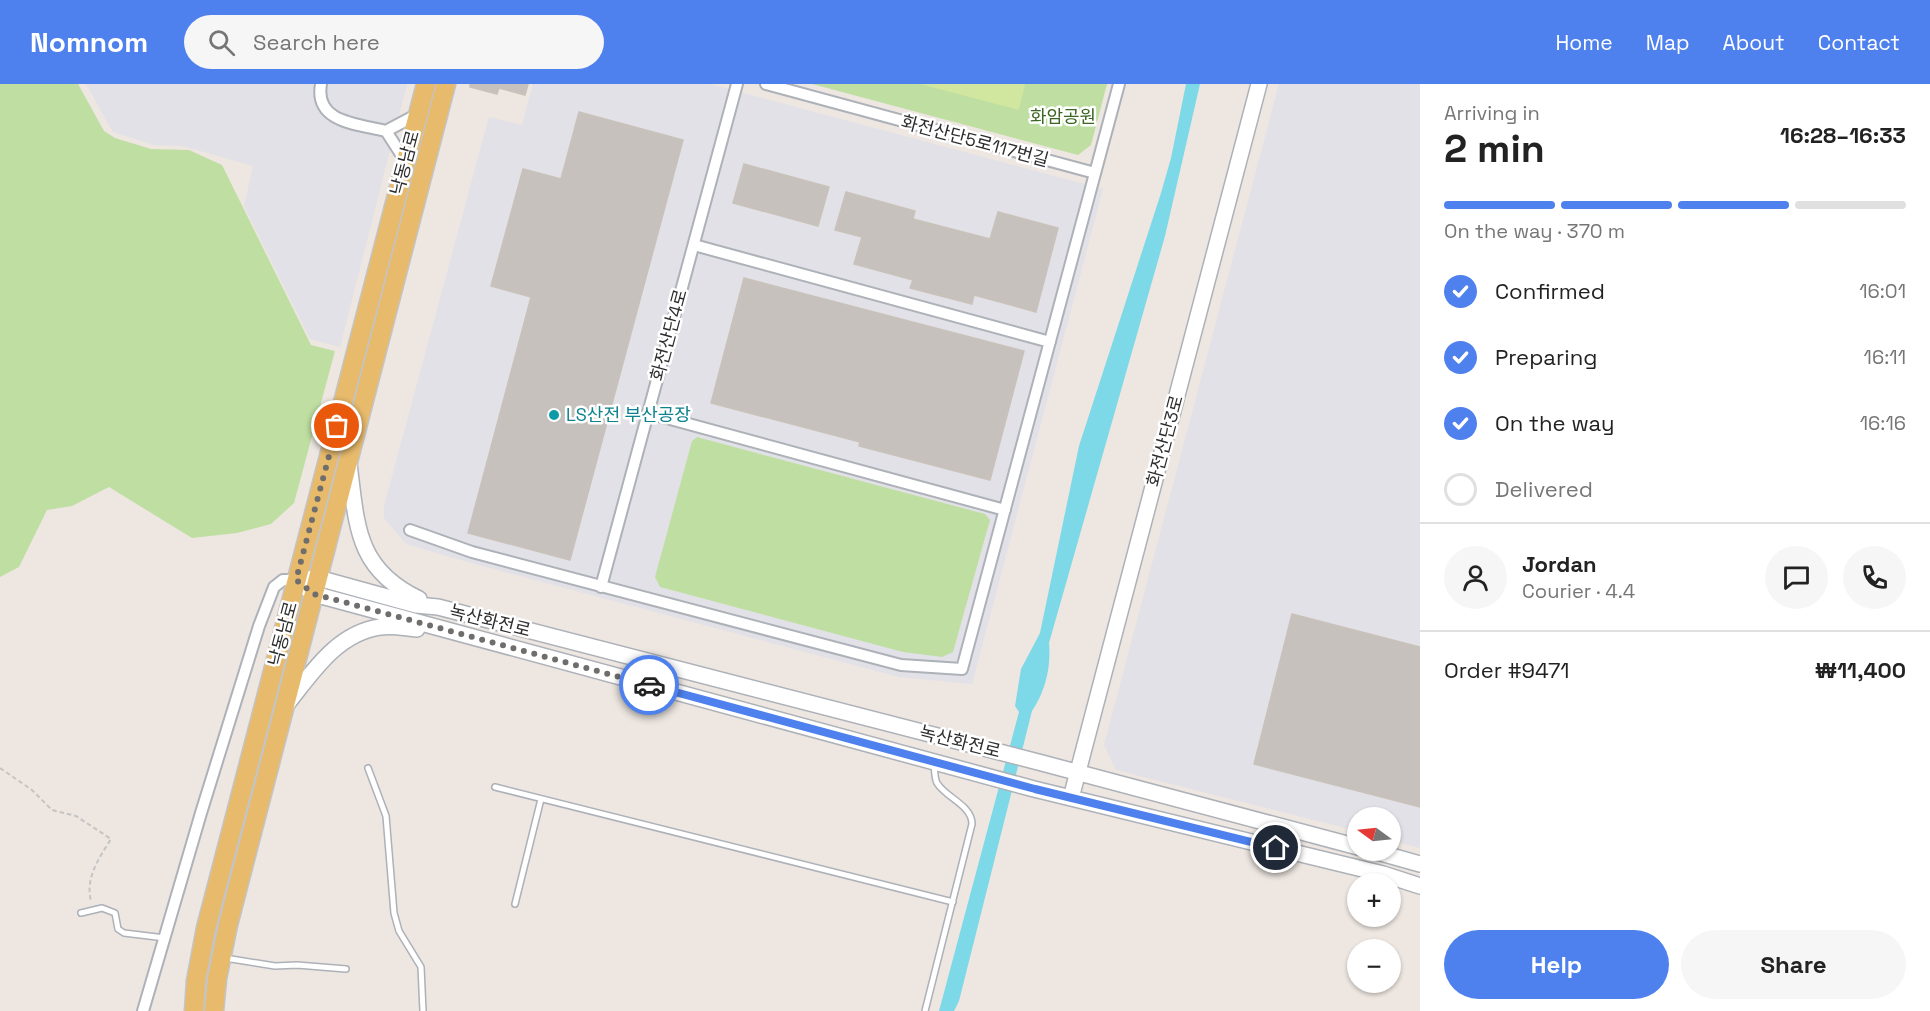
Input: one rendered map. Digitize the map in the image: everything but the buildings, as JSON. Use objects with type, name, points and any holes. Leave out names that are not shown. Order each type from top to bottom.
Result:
[{"type":"main road","name":"낙동남로","points":[[194,1011],[196,981],[206,928],[426,84]]},
{"type":"main road","name":"낙동남로","points":[[214,1011],[221,957],[446,84]]},
{"type":"main road","name":"화전산단3로","points":[[1071,798],[1259,84]]},
{"type":"main road","points":[[348,461],[357,524],[363,544],[375,567],[400,589],[438,607]]},
{"type":"main road","name":"녹산화전로","points":[[296,580],[466,635],[1035,789],[1383,874],[1420,886]]},
{"type":"main road","name":"녹산화전로","points":[[316,586],[438,607],[1078,772],[1347,844]]},
{"type":"main road","points":[[285,706],[322,659],[349,638],[366,630],[398,627],[466,635]]},
{"type":"main road","points":[[1401,859],[1420,864]]},
{"type":"street","points":[[321,84],[323,106],[335,118],[386,131],[418,113]]},
{"type":"street","name":"화전산단4로","points":[[601,587],[737,84]]},
{"type":"street","name":"화전산단5로117번길","points":[[766,84],[1095,173]]},
{"type":"street","points":[[410,530],[472,552],[901,665],[962,669],[1119,84]]},
{"type":"street","points":[[386,131],[405,162]]},
{"type":"street","points":[[694,245],[1050,342]]},
{"type":"street","points":[[648,413],[1005,510]]},
{"type":"street","points":[[143,1011],[201,813],[266,606],[274,587],[283,580],[296,580]]},
{"type":"lane","points":[[925,1011],[972,818],[936,781],[934,762]]},
{"type":"lane","points":[[368,768],[386,816],[394,913],[399,931],[421,968],[423,1011]]},
{"type":"lane","points":[[495,787],[953,902]]},
{"type":"lane","points":[[515,904],[541,799]]},
{"type":"lane","points":[[81,913],[102,908],[115,913],[118,929],[124,933],[165,938]]},
{"type":"lane","points":[[221,957],[275,966],[297,965],[346,969]]},
{"type":"path","points":[[0,768],[32,790],[52,810],[76,816],[111,839],[89,879],[89,893],[93,909]]},
{"type":"shaded area","points":[[86,84],[407,84],[340,347],[310,339],[244,206],[253,166],[183,146],[154,145],[113,132]]},
{"type":"shaded area","points":[[533,84],[710,84],[1103,189],[972,684],[899,677],[471,563],[406,544],[384,518],[384,506],[489,117],[522,125]]},
{"type":"shaded area","points":[[1279,84],[1420,84],[1420,848],[1401,843],[1401,807],[1347,807],[1347,828],[1116,770],[1104,745]]},
{"type":"green space","points":[[0,84],[78,84],[104,131],[115,138],[151,149],[189,150],[222,165],[311,345],[335,351],[294,503],[271,524],[237,533],[192,538],[109,487],[72,506],[47,510],[19,567],[0,577]]},
{"type":"green space","name":"화암공원","points":[[812,84],[1107,84],[1091,145],[1078,155]]},
{"type":"green space","points":[[920,84],[1025,84],[1019,110]]},
{"type":"green space","points":[[697,437],[985,514],[990,520],[953,652],[942,657],[903,652],[660,587],[655,577],[692,441]]},
{"type":"water","points":[[1186,84],[1200,84],[1165,236],[1049,643],[1046,678],[1041,695],[1032,711],[959,1001],[954,1011],[939,1011],[1019,712],[1015,706],[1021,669],[1040,633],[1079,446],[1161,193],[1171,158]]},
{"type":"way so far","points":[[337,426],[296,580],[314,594],[649,685]]},
{"type":"place","name":"LS산전 부산공장","points":[[554,415]]},
{"type":"route","points":[[649,685],[1035,789],[1276,848]]}]
